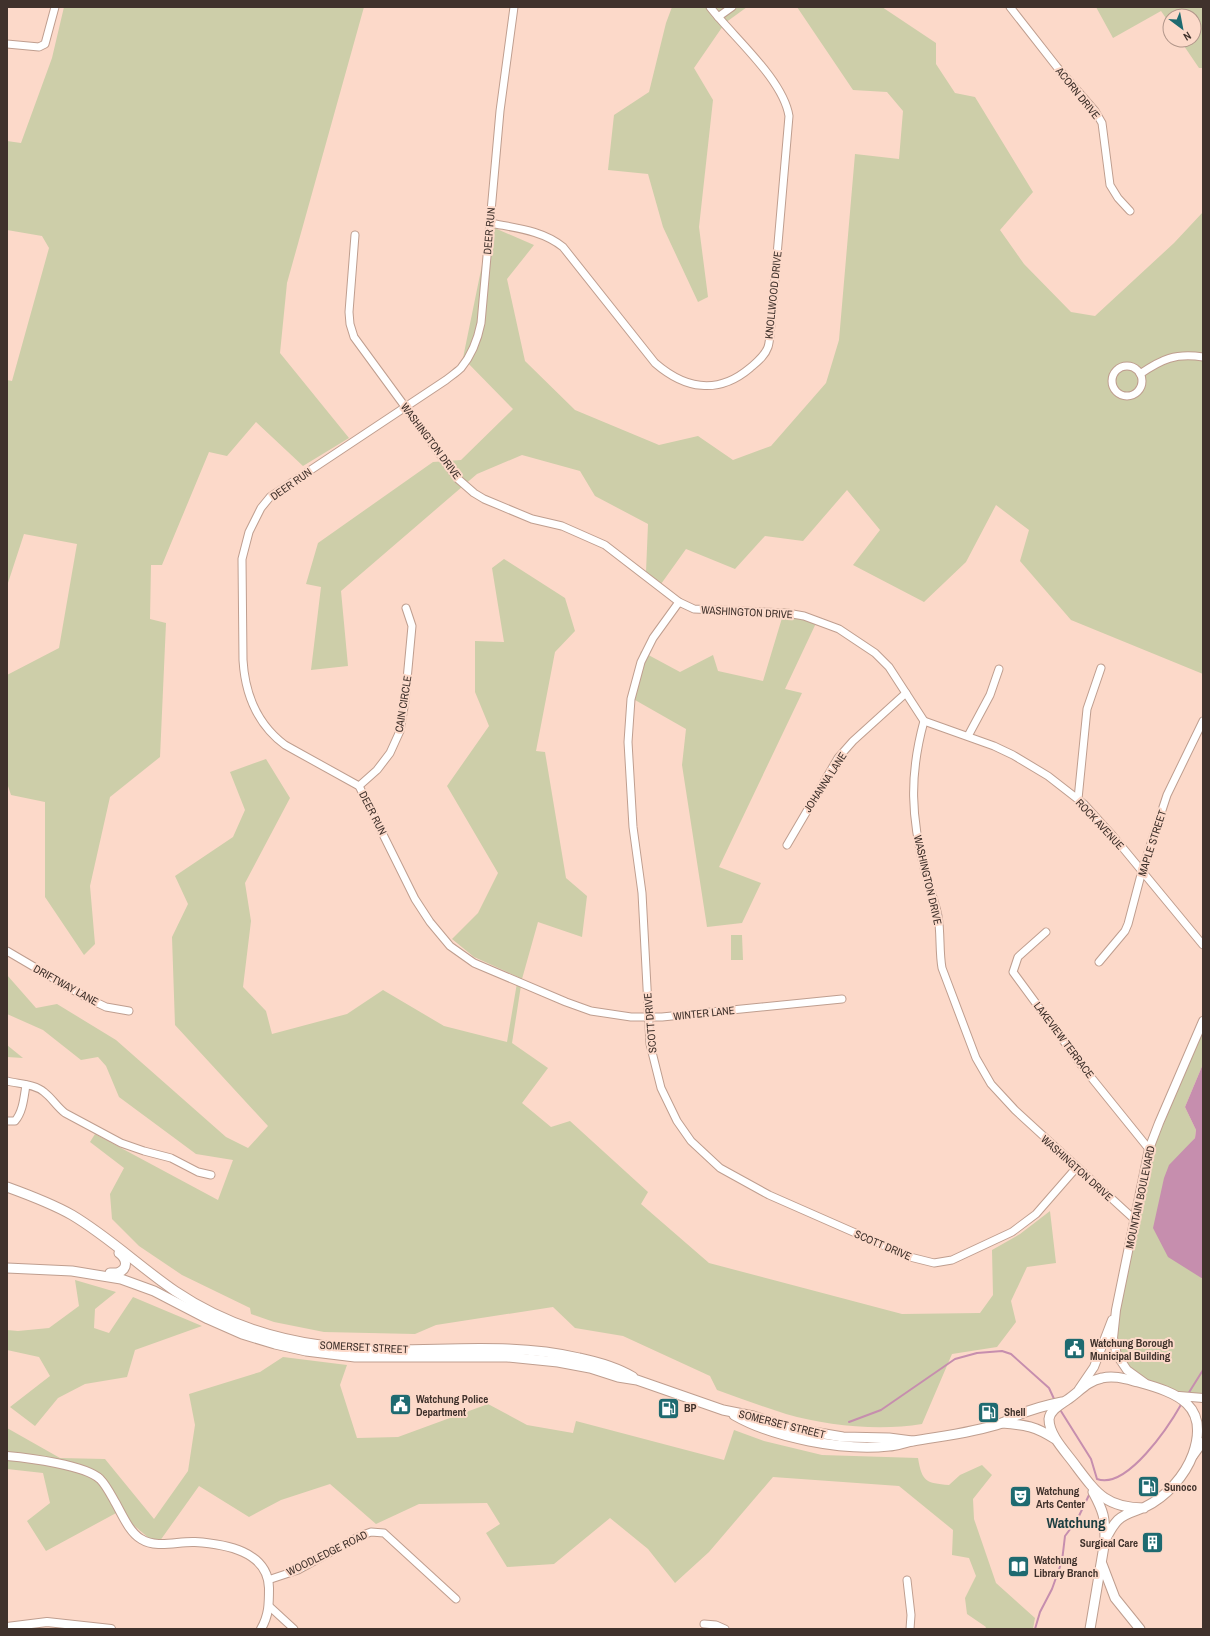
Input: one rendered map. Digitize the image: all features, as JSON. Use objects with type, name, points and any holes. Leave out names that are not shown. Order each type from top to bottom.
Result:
[{"type":"main road","name":"SOMERSET STREET","points":[[7,1187],[59,1208],[85,1224],[160,1281],[190,1301],[231,1321],[277,1337],[314,1344],[350,1348],[494,1349],[542,1352],[575,1357],[605,1364],[620,1370],[637,1380]]},
{"type":"main road","points":[[7,1268],[100,1271],[114,1273],[123,1270],[126,1264],[125,1258],[103,1238]]},
{"type":"main road","name":"SOMERSET STREET","points":[[72,1270],[121,1279],[154,1291],[208,1319],[242,1334],[298,1350],[355,1357],[524,1358],[575,1365],[618,1377],[637,1380],[723,1410],[753,1416],[789,1428],[825,1435],[912,1441],[938,1438],[1002,1423],[1017,1415],[1051,1407]]},
{"type":"main road","points":[[1090,1629],[1105,1540],[1104,1514],[1100,1499],[1058,1441],[1050,1424],[1050,1416],[1051,1407],[1067,1400],[1079,1389],[1096,1380],[1107,1377],[1121,1378],[1146,1384],[1190,1401],[1195,1415],[1198,1434],[1193,1456],[1171,1489],[1144,1508],[1119,1519],[1105,1540]]},
{"type":"main road","name":"SOMERSET STREET","points":[[1002,1423],[1025,1425],[1039,1429],[1058,1441]]},
{"type":"main road","points":[[1100,1499],[1130,1507],[1144,1508]]},
{"type":"main road","points":[[1101,1563],[1115,1598],[1140,1629]]},
{"type":"main road","points":[[1096,1591],[1115,1598]]},
{"type":"street","points":[[7,44],[39,47],[45,44],[55,7]]},
{"type":"street","name":"DEER RUN","points":[[514,7],[500,111],[478,335],[461,368],[446,380],[270,497],[261,508],[249,532],[242,559],[244,675],[249,698],[268,730],[285,745],[359,786],[415,898],[439,934],[450,946],[474,963],[545,993]]},
{"type":"street","name":"KNOLLWOOD DRIVE","points":[[490,223],[552,238],[562,247],[655,363],[676,379],[702,386],[718,385],[733,379],[760,359],[768,347],[771,326],[789,116],[784,98],[778,87],[710,7]]},
{"type":"street","points":[[718,18],[732,7]]},
{"type":"street","name":"ACORN DRIVE","points":[[1010,7],[1057,67],[1095,111],[1102,123],[1110,185],[1118,198],[1130,211]]},
{"type":"street","name":"WASHINGTON DRIVE","points":[[355,235],[348,312],[354,337],[458,479],[474,494],[513,512],[532,519],[562,526],[605,545],[679,602],[694,609],[787,613],[819,620],[839,630],[875,653],[889,667],[924,721],[914,764],[913,801],[922,858],[938,918],[940,957],[949,988],[976,1058],[991,1084],[1015,1110],[1134,1219]]},
{"type":"street","points":[[1140,374],[1157,362],[1173,356],[1203,357]]},
{"type":"street","points":[[1128,366],[1136,369],[1140,374],[1142,381],[1140,389],[1135,394],[1124,396],[1115,390],[1112,381],[1117,370],[1128,366]]},
{"type":"street","name":"SCOTT DRIVE","points":[[679,602],[653,638],[641,662],[631,699],[629,715],[628,769],[633,827],[642,893],[650,1044],[661,1088],[677,1121],[691,1141],[720,1168],[769,1195],[910,1257],[934,1263],[952,1260],[1012,1232],[1036,1214],[1077,1167]]},
{"type":"street","name":"CAIN CIRCLE","points":[[359,786],[377,770],[390,753],[400,731],[405,701],[412,626],[406,608]]},
{"type":"street","points":[[1078,800],[1087,709],[1101,668]]},
{"type":"street","points":[[968,736],[990,695],[999,669]]},
{"type":"street","name":"JOHANNA LANE","points":[[787,845],[838,758],[853,741],[906,693]]},
{"type":"street","name":"ROCK AVENUE","points":[[924,721],[968,736],[1013,755],[1048,776],[1084,804],[1113,836],[1203,945]]},
{"type":"street","name":"MAPLE STREET","points":[[1099,962],[1125,930],[1128,924],[1142,871],[1167,795],[1203,721]]},
{"type":"street","name":"LAKEVIEW TERRACE","points":[[1046,932],[1018,957],[1012,972],[1082,1066],[1149,1149]]},
{"type":"street","name":"DRIFTWAY LANE","points":[[7,951],[87,998],[106,1007],[129,1011]]},
{"type":"street","name":"WINTER LANE","points":[[545,993],[591,1010],[631,1017],[648,1018],[842,999]]},
{"type":"street","name":"MOUNTAIN BOULEVARD","points":[[1146,1384],[1127,1370],[1117,1355],[1113,1338],[1116,1310],[1149,1149],[1158,1123],[1203,1021]]},
{"type":"street","points":[[7,1081],[37,1088],[44,1092],[57,1107],[65,1113],[121,1143],[171,1158],[204,1175],[211,1175]]},
{"type":"street","points":[[7,1121],[15,1121],[18,1117],[23,1102],[26,1085]]},
{"type":"street","name":"MOUNTAIN BOULEVARD","points":[[1079,1389],[1094,1367],[1116,1310]]},
{"type":"street","points":[[1190,1401],[1203,1398]]},
{"type":"street","points":[[1193,1456],[1203,1442]]},
{"type":"street","points":[[7,1456],[21,1457],[75,1467],[91,1473],[101,1480],[131,1528],[140,1539],[149,1543],[195,1542],[241,1550],[258,1560],[268,1580],[269,1613],[261,1629]]},
{"type":"street","name":"WOODLEDGE ROAD","points":[[268,1580],[298,1570],[360,1536],[371,1532],[384,1533],[456,1599]]},
{"type":"street","points":[[907,1580],[911,1615],[910,1629]]},
{"type":"street","points":[[269,1606],[294,1629]]},
{"type":"street","points":[[7,1627],[19,1627],[47,1622],[111,1629]]},
{"type":"street","points":[[704,1624],[716,1625],[725,1629]]},
{"type":"green space","points":[[64,7],[364,7],[287,283],[280,353],[349,438],[303,466],[256,422],[227,456],[209,452],[162,565],[151,565],[150,619],[166,623],[160,757],[110,797],[90,886],[95,944],[84,955],[45,897],[45,802],[11,795],[7,783],[7,675],[59,648],[77,544],[24,534],[7,586],[7,380],[12,381],[49,248],[42,236],[7,230],[7,141],[21,143],[52,58]]},
{"type":"green space","points":[[672,7],[747,7],[725,23],[694,68],[713,100],[699,227],[708,297],[698,302],[663,227],[648,174],[608,170],[614,115],[649,92],[666,23]]},
{"type":"green space","points":[[797,7],[882,7],[936,43],[936,64],[955,93],[975,97],[1033,192],[1000,230],[1024,264],[1071,312],[1095,316],[1174,243],[1203,212],[1203,674],[1071,620],[1020,561],[1029,530],[996,505],[966,562],[924,602],[853,565],[880,530],[847,490],[803,541],[765,536],[735,569],[686,549],[661,584],[646,572],[648,524],[595,496],[580,471],[522,455],[477,474],[341,591],[348,666],[311,670],[321,587],[306,584],[318,543],[433,462],[461,460],[513,409],[463,358],[490,226],[534,245],[507,279],[525,361],[575,410],[659,445],[698,436],[733,460],[771,446],[826,383],[839,340],[855,154],[899,159],[903,111],[887,92],[853,90]]},
{"type":"green space","points":[[1096,7],[1203,7],[1203,68],[1199,68],[1185,48],[1202,48],[1202,8],[1162,8],[1162,12],[1161,11],[1113,38]]},
{"type":"green space","points":[[504,559],[565,598],[575,631],[555,652],[536,751],[545,752],[566,878],[587,896],[582,937],[538,922],[522,979],[512,1043],[548,1068],[522,1103],[551,1127],[570,1121],[648,1192],[641,1204],[709,1263],[902,1314],[980,1313],[993,1295],[992,1250],[1020,1234],[1050,1211],[1056,1263],[1027,1267],[1011,1301],[1016,1322],[997,1347],[952,1354],[922,1424],[889,1427],[854,1426],[819,1422],[786,1414],[717,1390],[710,1376],[623,1336],[575,1328],[553,1307],[436,1325],[415,1334],[324,1332],[274,1322],[251,1314],[250,1308],[182,1275],[139,1246],[112,1219],[110,1194],[124,1168],[90,1142],[95,1134],[218,1200],[233,1160],[196,1154],[119,1097],[106,1066],[98,1057],[81,1060],[43,1030],[7,1014],[7,975],[36,1008],[57,1004],[116,1040],[226,1137],[248,1148],[268,1126],[175,1025],[172,937],[188,904],[175,876],[233,837],[245,810],[230,772],[266,759],[290,798],[245,883],[251,921],[243,987],[266,1011],[272,1034],[347,1014],[383,990],[444,1026],[507,1042],[518,977],[474,957],[452,939],[478,913],[498,873],[447,786],[489,726],[475,692],[475,641],[504,642],[492,568]]},
{"type":"green space","points":[[785,608],[818,619],[785,689],[802,693],[719,867],[761,883],[742,923],[707,927],[682,765],[686,729],[628,696],[641,651],[680,672],[713,655],[718,671],[763,681]]},
{"type":"green space","points":[[731,935],[742,935],[743,960],[731,960]]},
{"type":"green space","points":[[1203,1021],[1203,1064],[1185,1107],[1196,1130],[1195,1138],[1187,1147],[1201,1278],[1203,1279],[1203,1398],[1179,1396],[1146,1384],[1127,1370],[1113,1338],[1159,1123]]},
{"type":"green space","points":[[7,1045],[23,1058],[7,1057]]},
{"type":"green space","points":[[75,1280],[116,1292],[95,1309],[94,1328],[109,1333],[133,1297],[202,1326],[135,1350],[127,1377],[85,1384],[58,1398],[35,1426],[10,1407],[50,1376],[39,1357],[7,1350],[7,1330],[18,1331],[49,1328],[79,1306]]},
{"type":"green space","points":[[283,1357],[347,1365],[340,1385],[357,1438],[398,1437],[488,1404],[527,1425],[573,1433],[576,1421],[724,1460],[734,1430],[764,1441],[822,1455],[918,1458],[921,1472],[926,1480],[941,1484],[949,1485],[960,1475],[982,1465],[992,1475],[973,1499],[974,1519],[996,1583],[1035,1618],[1033,1629],[985,1629],[986,1627],[967,1614],[965,1598],[976,1576],[969,1558],[952,1555],[953,1530],[899,1486],[773,1477],[709,1552],[675,1583],[648,1549],[610,1518],[554,1564],[507,1567],[486,1533],[500,1524],[487,1503],[419,1504],[376,1524],[330,1484],[281,1500],[249,1517],[199,1486],[157,1545],[118,1512],[46,1551],[27,1521],[50,1503],[43,1473],[7,1469],[7,1428],[60,1458],[105,1459],[154,1519],[188,1471],[195,1425],[189,1394],[260,1372]]},
{"type":"shaded area","points":[[1203,1064],[1203,1279],[1168,1257],[1153,1228],[1164,1178],[1169,1165],[1195,1138],[1196,1130],[1185,1107]]},
{"type":"waterway","points":[[849,1422],[881,1410],[955,1359],[977,1353],[1002,1351],[1011,1354],[1049,1388],[1055,1401]]},
{"type":"waterway","points":[[1188,1394],[1203,1370]]},
{"type":"waterway","points":[[1059,1408],[1091,1459],[1097,1479],[1109,1480],[1121,1475],[1134,1466],[1146,1454],[1182,1403]]},
{"type":"waterway","points":[[1035,1629],[1040,1612],[1052,1589],[1062,1561],[1065,1536],[1077,1520],[1090,1493]]},
{"type":"place","name":"Watchung Borough Municipal Building","points":[[1074,1349]]},
{"type":"place","name":"Watchung Police Department","points":[[400,1405]]},
{"type":"place","name":"BP","points":[[668,1408]]},
{"type":"place","name":"Shell","points":[[988,1412]]},
{"type":"place","name":"Sunoco","points":[[1149,1487]]},
{"type":"place","name":"Watchung Arts Center","points":[[1020,1497]]},
{"type":"place","name":"Surgical Care","points":[[1153,1543]]},
{"type":"place","name":"Watchung Library Branch","points":[[1018,1566]]},
{"type":"district","name":"Watchung","points":[[1076,1523]]}]
